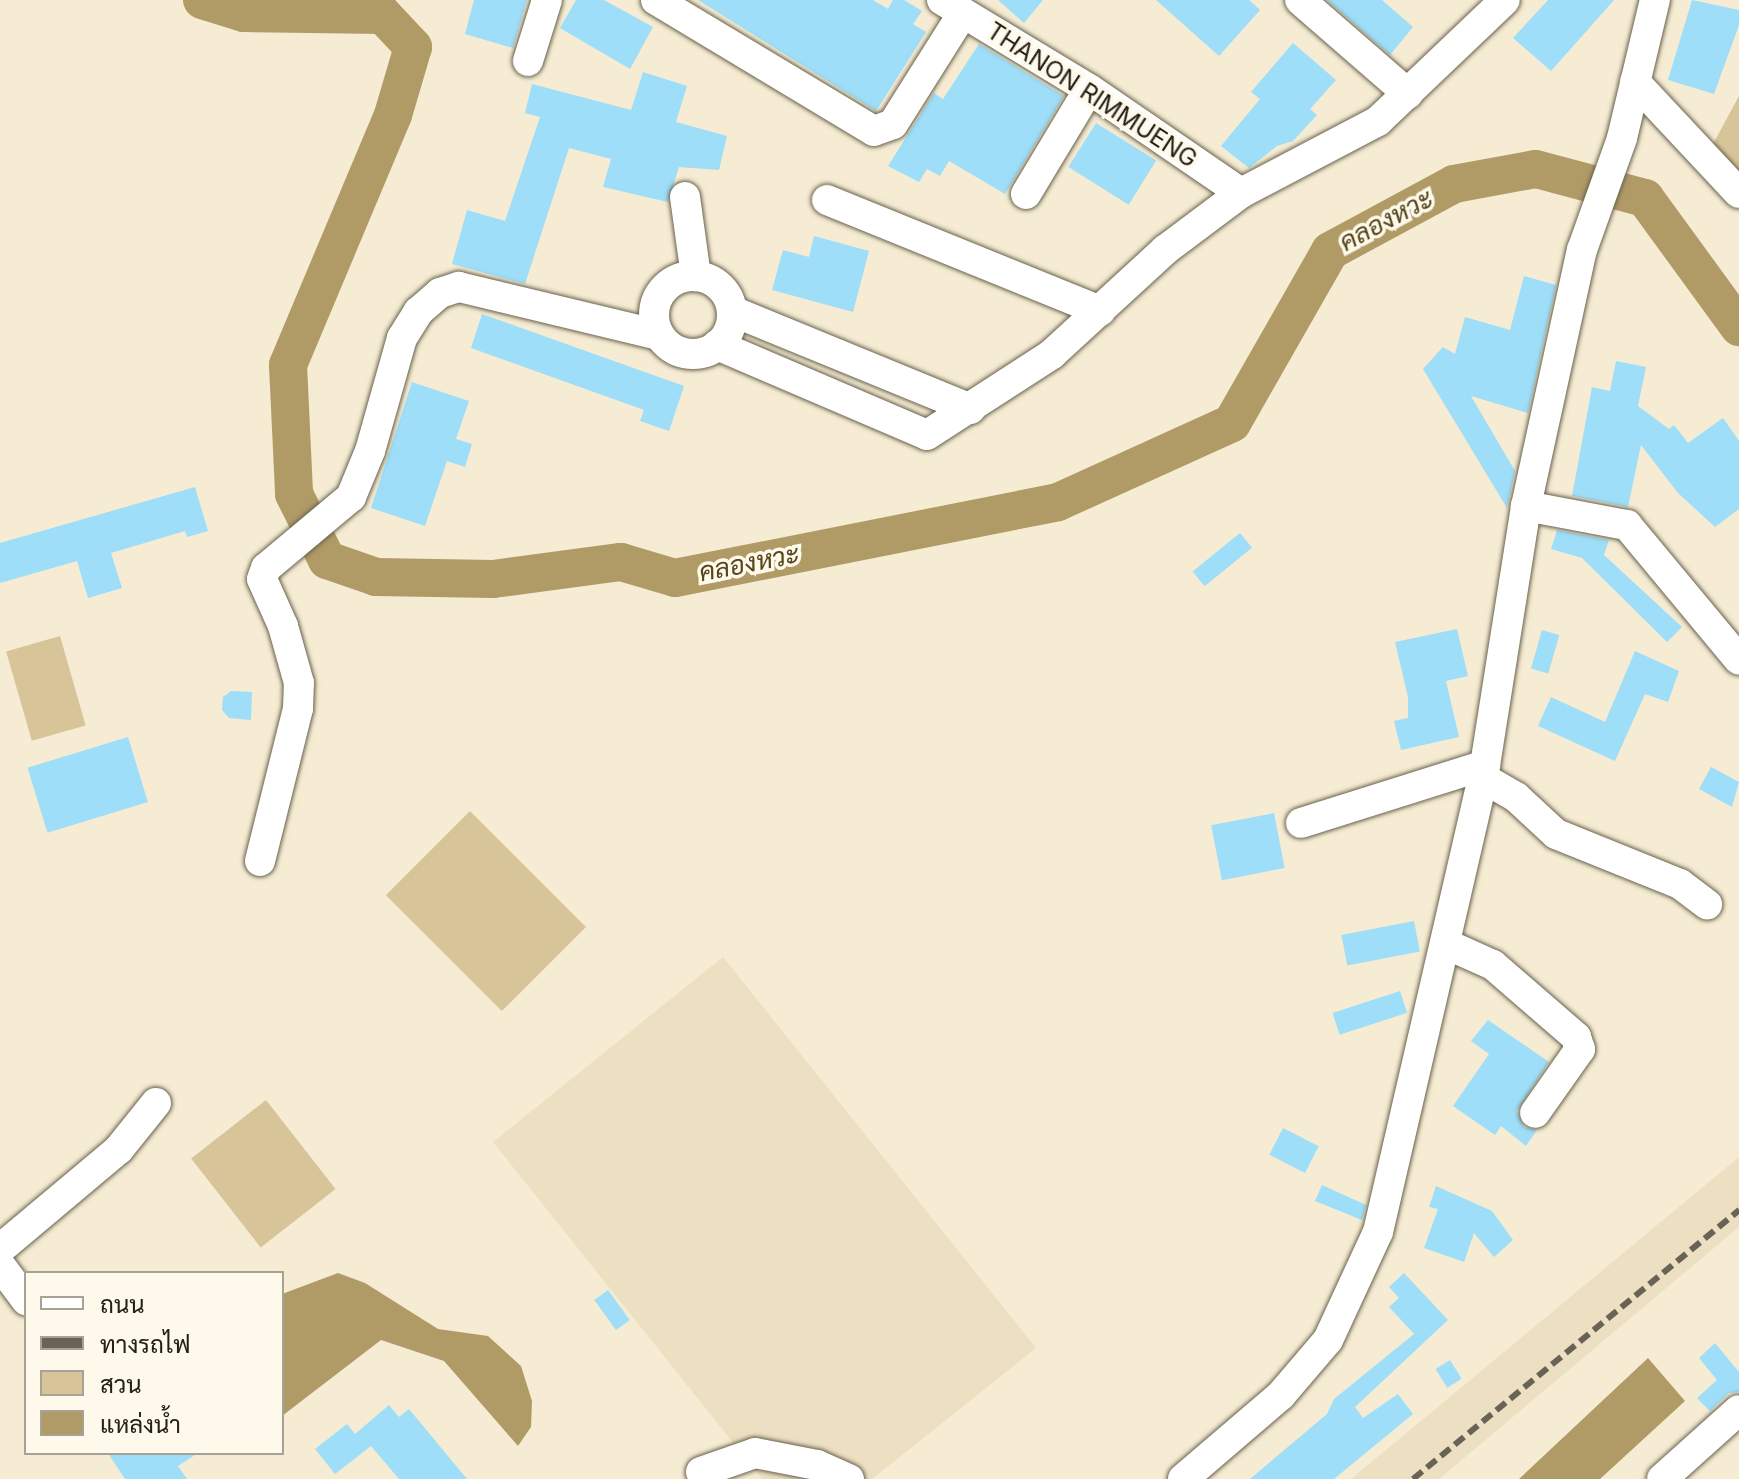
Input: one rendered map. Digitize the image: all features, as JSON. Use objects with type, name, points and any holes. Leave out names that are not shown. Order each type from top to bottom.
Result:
[{"type":"street","points":[[528,61],[547,0]]},
{"type":"street","points":[[656,0],[874,131],[893,124],[953,5]]},
{"type":"street","points":[[1300,0],[1408,94]]},
{"type":"street","points":[[717,345],[927,435],[1052,354],[1165,250],[1241,193],[1348,141],[1408,94],[1505,0]]},
{"type":"street","points":[[1183,1479],[1281,1395],[1328,1340],[1378,1232],[1484,772],[1526,506],[1582,250],[1622,138],[1655,0]]},
{"type":"street","name":"THANON RIMMUENG","points":[[953,5],[1089,89],[1241,193]]},
{"type":"street","points":[[1635,82],[1739,193]]},
{"type":"street","points":[[1026,194],[1089,89]]},
{"type":"street","points":[[685,197],[696,276]]},
{"type":"street","points":[[827,200],[1100,311]]},
{"type":"street","points":[[659,335],[654,311],[663,289],[696,276],[720,287],[732,311],[959,414]]},
{"type":"street","points":[[260,861],[298,709],[299,683],[283,626],[262,579],[290,547],[351,497],[370,451],[402,338],[418,312],[440,293],[459,287],[489,291],[659,335],[679,351],[705,352],[726,336],[732,311]]},
{"type":"street","points":[[1526,506],[1627,525],[1739,660]]},
{"type":"street","points":[[1301,823],[1484,772]]},
{"type":"street","points":[[1484,772],[1556,834],[1680,884],[1707,904]]},
{"type":"street","points":[[1446,944],[1493,965],[1576,1037],[1580,1049],[1535,1113]]},
{"type":"street","points":[[0,1249],[119,1149],[156,1103]]},
{"type":"street","points":[[0,1265],[24,1297]]},
{"type":"street","points":[[1662,1479],[1739,1410]]},
{"type":"street","points":[[701,1472],[755,1453],[817,1465],[849,1479]]},
{"type":"shaded area","points":[[723,957],[1036,1348],[872,1479],[762,1479],[493,1142]]},
{"type":"shaded area","points":[[1739,1157],[1739,1227],[1439,1479],[1351,1479]]},
{"type":"green space","points":[[1739,96],[1739,171],[1713,144]]},
{"type":"green space","points":[[60,636],[86,725],[32,741],[6,651]]},
{"type":"green space","points":[[470,811],[586,927],[502,1011],[386,895]]},
{"type":"green space","points":[[266,1100],[336,1189],[261,1248],[191,1158]]},
{"type":"water","points":[[338,1273],[365,1283],[438,1329],[488,1336],[521,1366],[532,1401],[531,1427],[518,1446],[444,1361],[381,1340],[284,1414],[284,1293]]},
{"type":"water","points":[[1648,1358],[1685,1401],[1600,1479],[1519,1479]]},
{"type":"building","points":[[474,0],[527,0],[513,48],[465,34]]},
{"type":"building","points":[[576,0],[604,0],[653,27],[630,69],[560,28]]},
{"type":"building","points":[[698,0],[873,0],[888,9],[893,0],[904,0],[922,11],[913,24],[926,32],[876,111]]},
{"type":"building","points":[[998,0],[1043,0],[1024,23]]},
{"type":"building","points":[[1156,0],[1249,0],[1260,10],[1219,56]]},
{"type":"building","points":[[1327,0],[1382,0],[1413,27],[1390,55]]},
{"type":"building","points":[[1548,0],[1614,0],[1551,71],[1513,38]]},
{"type":"building","points":[[1692,0],[1739,10],[1739,25],[1714,94],[1668,80]]},
{"type":"building","points":[[1293,43],[1336,80],[1310,109],[1317,115],[1293,141],[1277,146],[1249,168],[1221,146],[1260,99],[1251,92]]},
{"type":"building","points":[[979,44],[1064,96],[1005,194],[949,161],[940,176],[927,169],[919,182],[888,166],[934,93],[943,99]]},
{"type":"building","points":[[643,72],[687,86],[676,122],[727,136],[719,170],[679,167],[668,202],[603,187],[611,159],[569,148],[525,284],[452,264],[467,210],[505,221],[540,117],[525,113],[532,84],[631,110]]},
{"type":"building","points":[[1096,123],[1156,161],[1129,205],[1068,167]]},
{"type":"building","points":[[814,236],[869,251],[853,312],[772,290],[783,250],[809,257]]},
{"type":"building","points":[[1524,276],[1556,285],[1528,413],[1471,396],[1515,471],[1507,508],[1423,369],[1443,347],[1455,354],[1465,317],[1510,330]]},
{"type":"building","points":[[482,314],[684,386],[669,431],[640,421],[644,410],[471,348]]},
{"type":"building","points":[[1616,361],[1646,367],[1638,406],[1669,429],[1674,425],[1688,443],[1723,418],[1739,441],[1739,509],[1715,527],[1678,493],[1641,445],[1628,507],[1572,496],[1592,387],[1610,391]]},
{"type":"building","points":[[412,382],[469,401],[456,439],[472,444],[465,467],[447,461],[425,526],[371,508]]},
{"type":"building","points":[[195,487],[208,531],[187,537],[185,531],[111,553],[122,588],[88,598],[77,561],[0,583],[0,543]]},
{"type":"building","points":[[1557,530],[1609,540],[1604,555],[1682,627],[1667,642],[1582,558],[1551,549]]},
{"type":"building","points":[[1240,533],[1252,548],[1205,586],[1193,571]]},
{"type":"building","points":[[1457,629],[1468,676],[1446,681],[1459,737],[1401,750],[1394,721],[1408,718],[1408,697],[1395,642]]},
{"type":"building","points":[[1542,630],[1559,635],[1548,673],[1531,668]]},
{"type":"building","points":[[1635,651],[1679,671],[1668,702],[1645,694],[1615,761],[1538,726],[1551,697],[1605,722]]},
{"type":"building","points":[[231,691],[252,692],[251,720],[229,718],[222,710],[223,697]]},
{"type":"building","points":[[128,737],[148,802],[47,833],[28,768]]},
{"type":"building","points":[[1711,767],[1739,782],[1732,807],[1699,789]]},
{"type":"building","points":[[1274,813],[1285,868],[1222,880],[1211,825]]},
{"type":"building","points":[[1414,921],[1420,951],[1347,966],[1341,935]]},
{"type":"building","points":[[1400,991],[1407,1013],[1340,1035],[1332,1013]]},
{"type":"building","points":[[1488,1020],[1549,1062],[1517,1111],[1524,1127],[1537,1130],[1526,1146],[1501,1126],[1495,1135],[1453,1106],[1489,1054],[1471,1041]]},
{"type":"building","points":[[1283,1128],[1319,1146],[1305,1173],[1269,1155]]},
{"type":"building","points":[[1322,1185],[1366,1205],[1362,1220],[1315,1201]]},
{"type":"building","points":[[1436,1186],[1492,1211],[1513,1240],[1494,1257],[1474,1233],[1464,1262],[1424,1248],[1438,1209],[1429,1207]]},
{"type":"building","points":[[1404,1273],[1448,1320],[1355,1407],[1363,1418],[1398,1394],[1413,1414],[1334,1479],[1250,1479],[1327,1414],[1334,1399],[1414,1334],[1389,1307],[1399,1298],[1389,1287]]},
{"type":"building","points":[[608,1290],[630,1320],[616,1330],[594,1300]]},
{"type":"building","points":[[1715,1343],[1739,1372],[1739,1392],[1729,1393],[1710,1411],[1697,1398],[1717,1380],[1699,1358]]},
{"type":"building","points":[[1450,1360],[1462,1379],[1447,1388],[1436,1369]]},
{"type":"building","points":[[389,1405],[399,1417],[409,1409],[467,1479],[399,1479],[371,1446],[335,1474],[315,1449],[347,1424],[355,1434]]},
{"type":"building","points":[[109,1455],[195,1455],[178,1466],[187,1479],[125,1479]]},
{"type":"waterway","name":"คลองหวะ","points":[[202,0],[244,13],[383,15],[413,47],[393,115],[288,365],[294,494],[327,560],[376,577],[493,579],[621,562],[675,578],[1058,502],[1232,423],[1330,251],[1454,184],[1536,169],[1645,198],[1739,327]]},
{"type":"railway","points":[[1413,1479],[1739,1210]]}]
